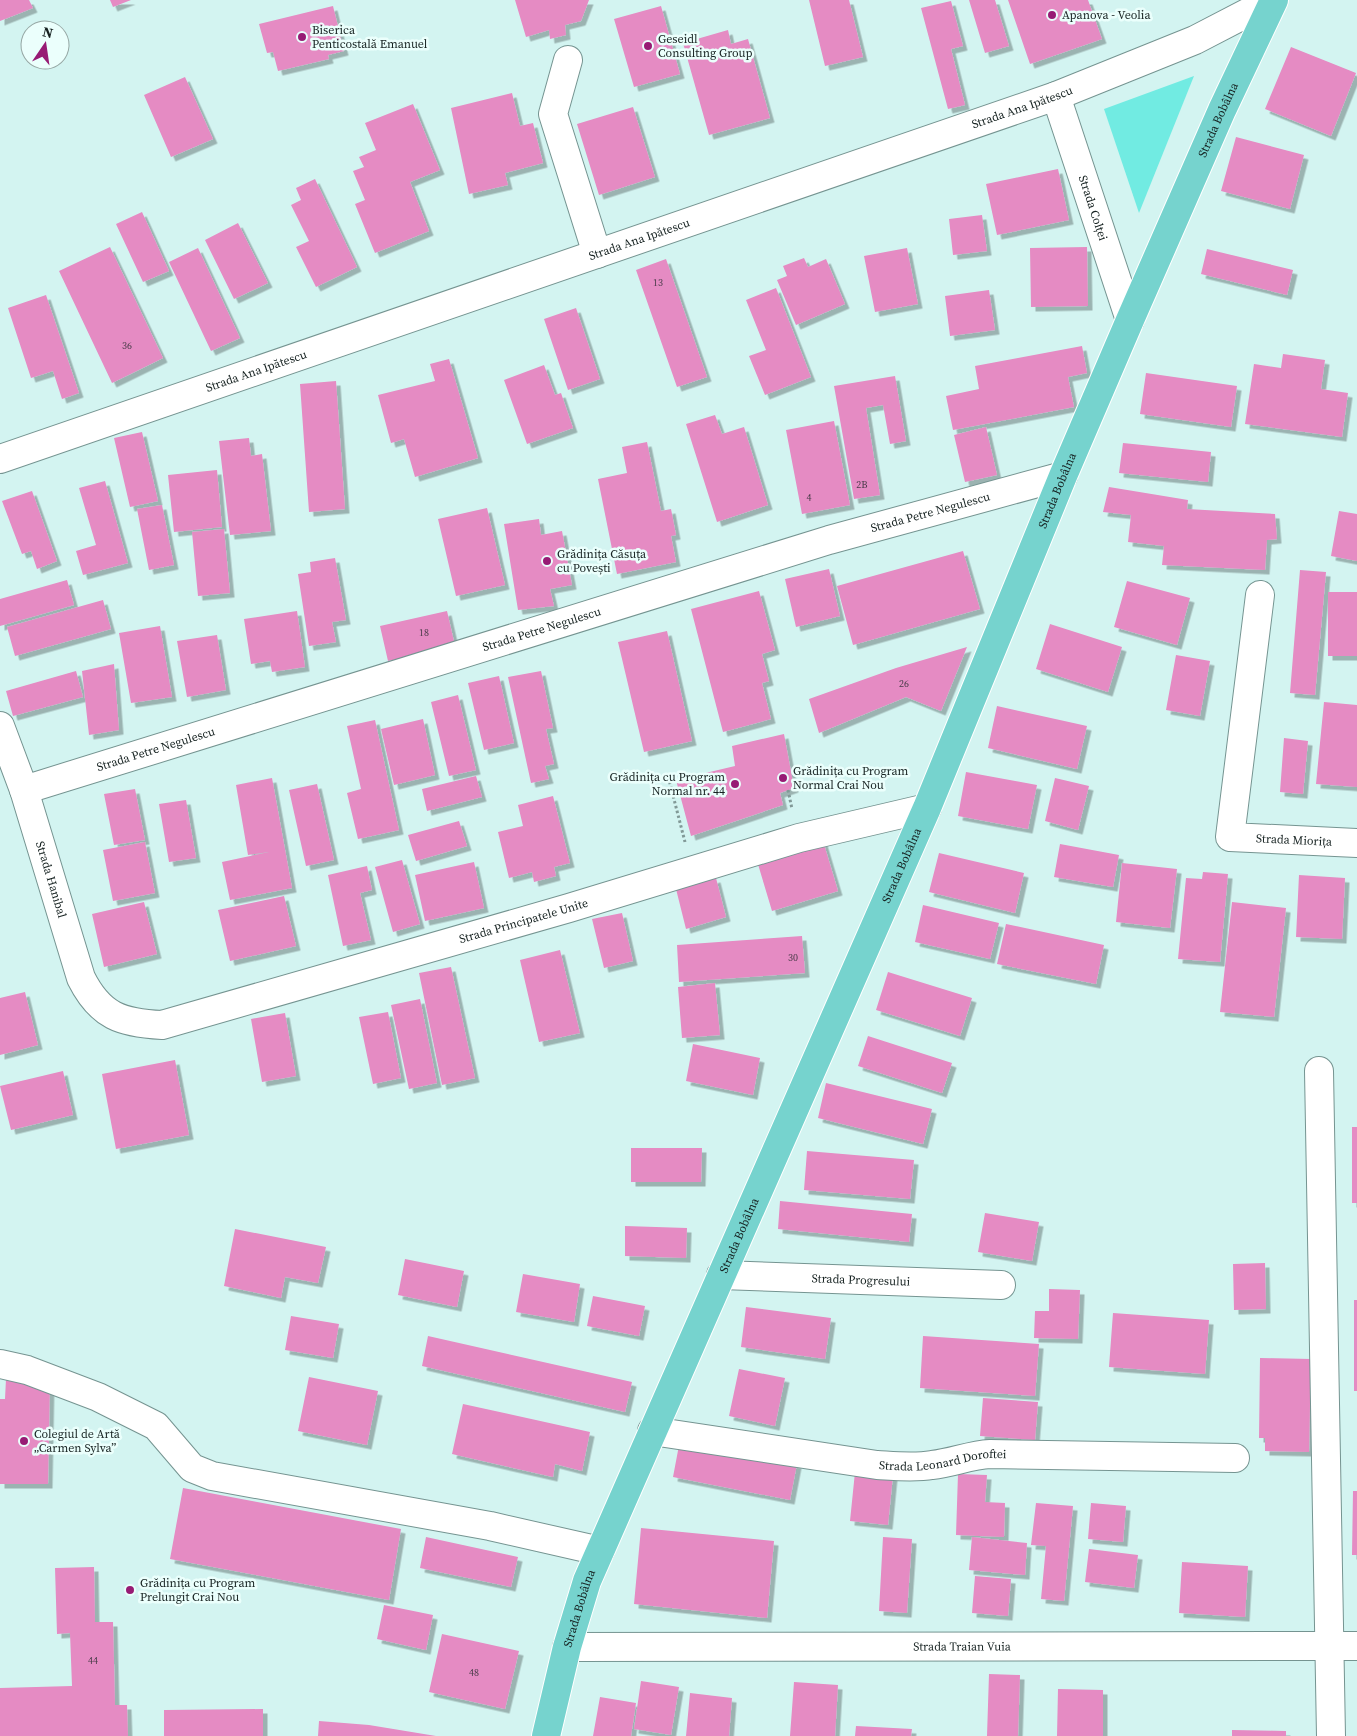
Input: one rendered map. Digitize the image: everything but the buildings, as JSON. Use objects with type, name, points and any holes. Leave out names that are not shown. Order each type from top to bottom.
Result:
[{"type":"main road","name":"Strada Bobâlna","points":[[546,1736],[567,1647],[587,1581],[927,808],[1063,476],[1222,110],[1273,0]]},
{"type":"street","name":"Strada Ana Ipătescu","points":[[0,459],[1056,96],[1195,40],[1273,0]]},
{"type":"street","points":[[568,60],[554,114],[597,254]]},
{"type":"street","name":"Strada Colței","points":[[1056,96],[1130,320]]},
{"type":"street","name":"Strada Petre Negulescu","points":[[24,790],[829,540],[1063,476]]},
{"type":"street","name":"Strada Miorița","points":[[1260,595],[1230,837],[1357,843]]},
{"type":"street","name":"Strada Hanibal","points":[[0,726],[24,790],[81,978],[90,996],[104,1010],[121,1020]]},
{"type":"street","name":"Strada Principatele Unite","points":[[121,1020],[162,1025],[569,908],[800,838],[927,808]]},
{"type":"street","points":[[1318,1071],[1330,1646],[1330,1736]]},
{"type":"street","name":"Strada Progresului","points":[[721,1275],[1002,1286]]},
{"type":"street","points":[[0,1364],[27,1370],[98,1397],[156,1426],[192,1468],[212,1476],[490,1526],[600,1551]]},
{"type":"street","name":"Strada Leonard Doroftei","points":[[652,1431],[877,1465],[912,1467],[933,1465],[972,1455],[990,1454],[1235,1458]]},
{"type":"street","name":"Strada Traian Vuia","points":[[567,1647],[1357,1646]]},
{"type":"path","points":[[682,778],[668,776],[693,869]]},
{"type":"shaded area","points":[[1194,76],[1139,213],[1104,109]]},
{"type":"place","name":"Apanova - Veolia","points":[[1052,15]]},
{"type":"place","name":"Biserica Penticostală Emanuel","points":[[302,37]]},
{"type":"place","name":"Geseidl Consulting Group","points":[[648,46]]},
{"type":"place","name":"Grădinița Căsuța cu Povești","points":[[547,561]]},
{"type":"place","name":"Grădinița cu Program Normal Crai Nou","points":[[783,778]]},
{"type":"place","name":"Grădinița cu Program Normal nr. 44","points":[[735,784]]},
{"type":"place","name":"Colegiul de Artă „Carmen Sylva”","points":[[24,1441]]},
{"type":"place","name":"Grădinița cu Program Prelungit Crai Nou","points":[[130,1590]]}]
